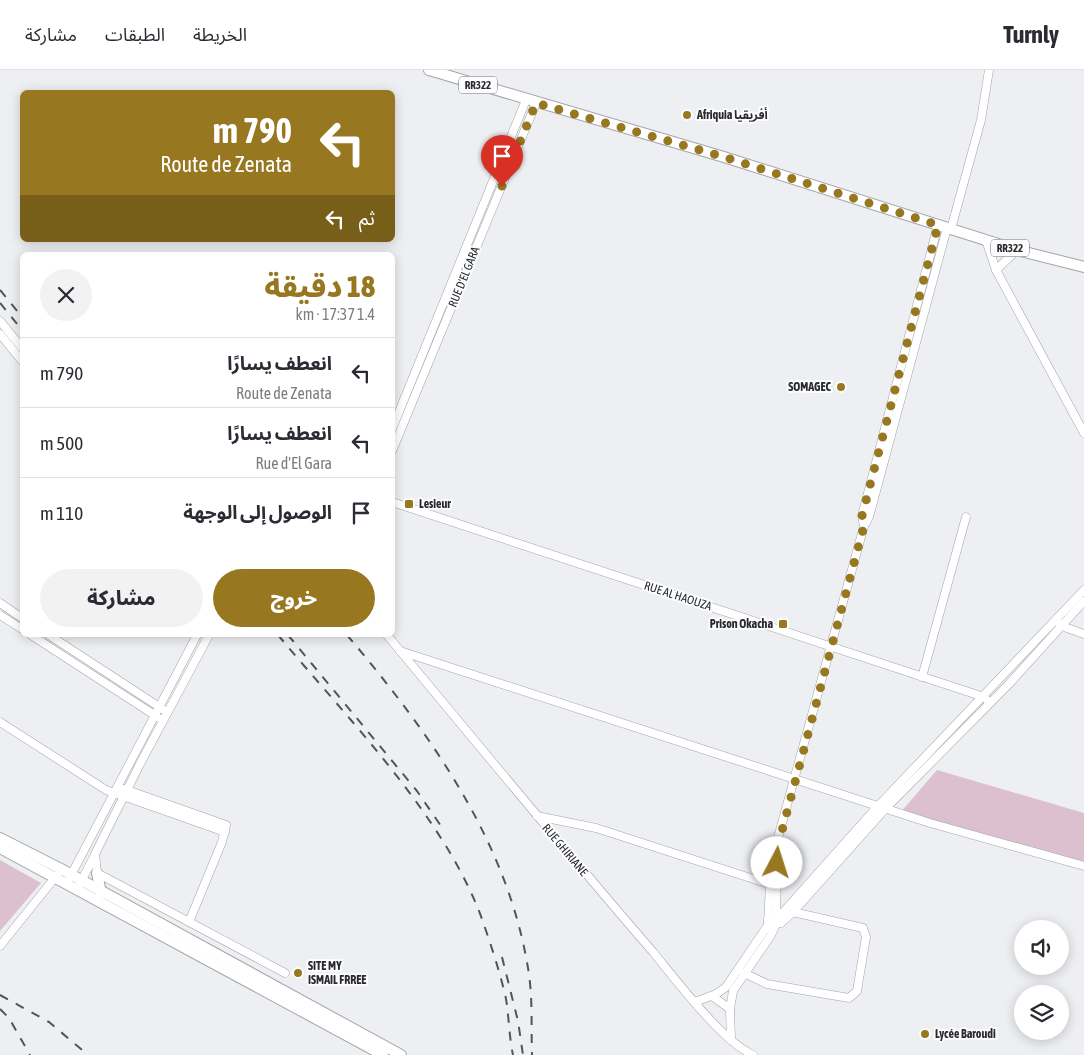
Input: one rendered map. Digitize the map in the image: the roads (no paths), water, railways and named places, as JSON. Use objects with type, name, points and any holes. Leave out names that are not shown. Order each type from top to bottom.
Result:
[{"type":"main road","name":"RR322","points":[[429,70],[724,157],[1017,250],[1084,267]]},
{"type":"main road","points":[[0,838],[79,885],[383,1055]]},
{"type":"main road","points":[[0,848],[58,873]]},
{"type":"main road","points":[[97,873],[102,893]]},
{"type":"main road","points":[[79,885],[102,893],[401,1055]]},
{"type":"street","points":[[731,1040],[730,1010],[733,991],[771,935],[776,853],[794,779],[832,648],[864,526],[869,517],[947,228],[960,194],[982,113],[989,70]]},
{"type":"street","name":"RUE D'EL GARA","points":[[395,422],[474,226],[531,101]]},
{"type":"street","name":"RUE D'EL GARA","points":[[395,444],[483,229],[531,101]]},
{"type":"street","points":[[474,226],[483,229]]},
{"type":"street","points":[[986,240],[996,270],[1084,433]]},
{"type":"street","points":[[996,270],[1017,250]]},
{"type":"street","points":[[0,321],[20,346]]},
{"type":"street","points":[[0,334],[20,359]]},
{"type":"street","name":"RUE AL HAOUZA","points":[[395,503],[984,697],[990,703]]},
{"type":"street","points":[[922,677],[966,517]]},
{"type":"street","points":[[772,922],[782,922],[793,912],[886,808],[990,703],[1059,623],[1084,590]]},
{"type":"street","points":[[695,1002],[712,996],[726,987],[772,922],[878,806],[984,697],[1084,601]]},
{"type":"street","points":[[0,603],[20,617]]},
{"type":"street","points":[[0,615],[20,628]]},
{"type":"street","points":[[1059,623],[1084,634]]},
{"type":"street","points":[[34,637],[163,721]]},
{"type":"street","points":[[51,637],[168,713]]},
{"type":"street","points":[[69,879],[114,790],[196,637]]},
{"type":"street","points":[[79,885],[125,793],[208,637]]},
{"type":"street","name":"RUE GHIRIANE","points":[[389,637],[695,1002],[731,1040],[753,1055]]},
{"type":"street","points":[[400,651],[878,806],[1084,866]]},
{"type":"street","points":[[0,722],[114,790],[225,832],[188,922]]},
{"type":"street","points":[[143,739],[151,743]]},
{"type":"street","points":[[537,816],[596,828],[769,884]]},
{"type":"street","points":[[772,922],[769,884],[771,863],[776,853]]},
{"type":"street","points":[[95,854],[97,873],[285,973]]},
{"type":"street","points":[[0,946],[58,873]]},
{"type":"street","points":[[744,973],[767,984],[849,998],[856,992],[866,930],[793,912]]},
{"type":"street","points":[[712,996],[730,1010]]},
{"type":"railway","points":[[0,290],[20,315]]},
{"type":"railway","points":[[0,303],[20,328]]},
{"type":"railway","points":[[280,637],[392,770],[444,843],[465,881],[482,919],[492,949],[506,999],[513,1055]]},
{"type":"railway","points":[[290,637],[417,791],[441,826]]},
{"type":"railway","points":[[349,637],[407,710],[435,749],[483,832],[502,876],[518,921],[530,979],[532,1055]]},
{"type":"railway","points":[[502,957],[518,1021],[523,1055]]},
{"type":"railway","points":[[0,995],[49,1022],[88,1055]]},
{"type":"railway","points":[[0,1009],[9,1018],[30,1055]]},
{"type":"place","name":"Afriquia أفريقيا","points":[[687,115]]},
{"type":"place","name":"SOMAGEC","points":[[841,387]]},
{"type":"place","name":"Lesieur","points":[[409,504]]},
{"type":"place","name":"Prison Okacha","points":[[783,624]]},
{"type":"place","name":"SITE MY ISMAIL FRREE","points":[[298,973]]},
{"type":"place","name":"Lycée Baroudi","points":[[925,1034]]}]
